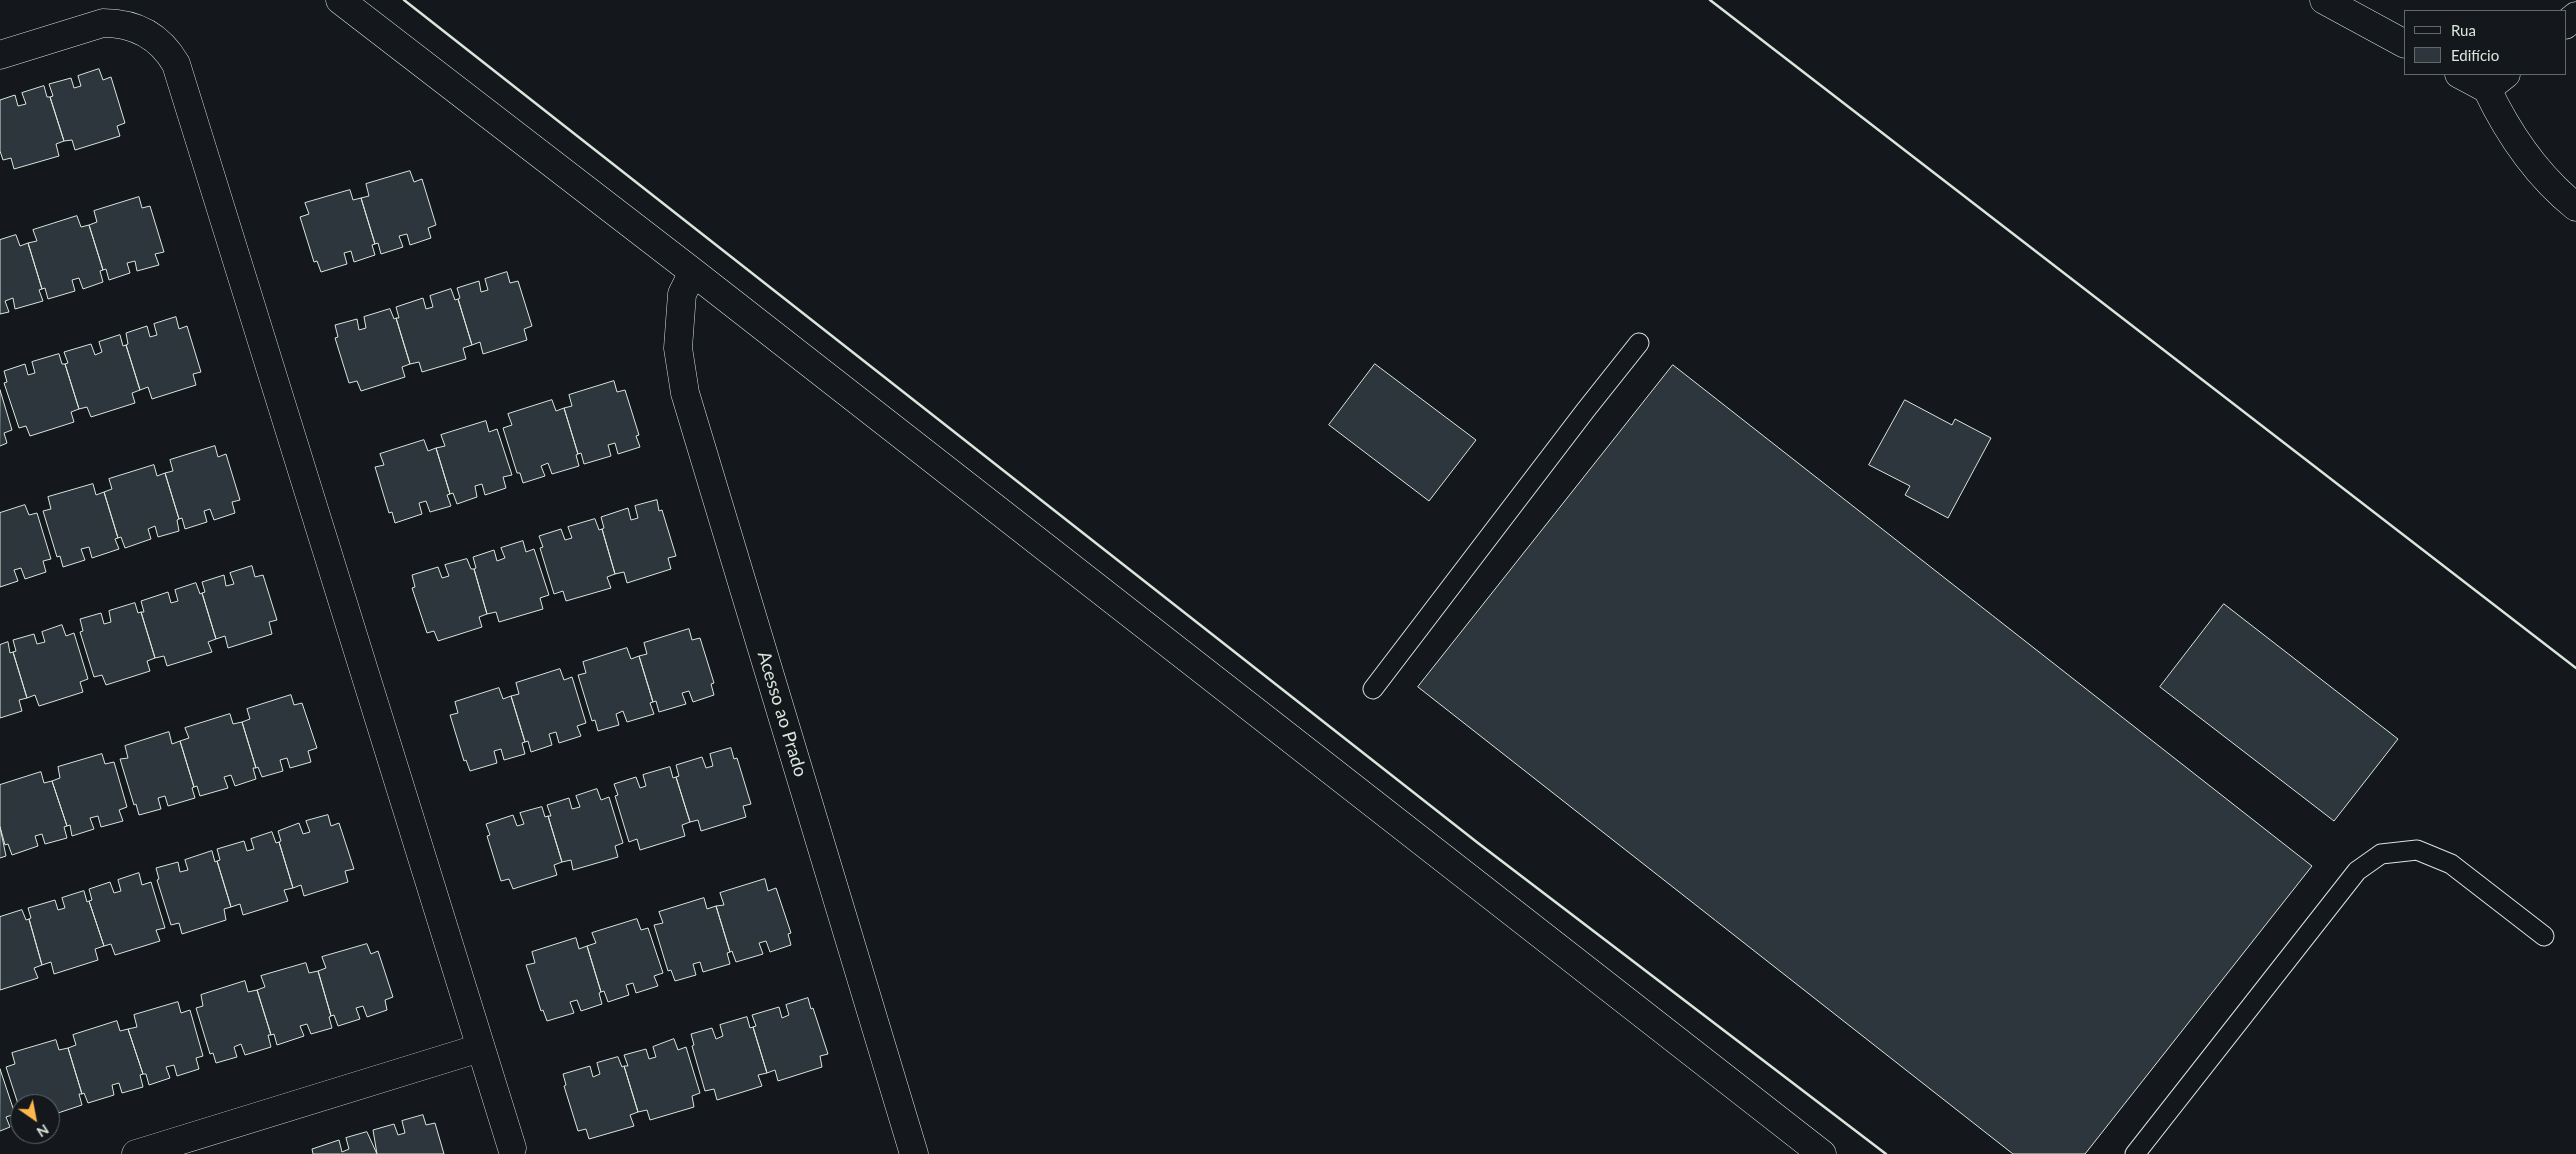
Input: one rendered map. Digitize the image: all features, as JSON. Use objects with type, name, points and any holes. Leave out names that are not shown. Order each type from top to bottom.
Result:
[{"type":"street","points":[[340,0],[693,272],[1822,1154]]},
{"type":"street","points":[[2324,0],[2404,43]]},
{"type":"street","points":[[2566,24],[2576,16]]},
{"type":"street","points":[[0,55],[103,23],[118,23],[148,33],[169,52],[176,64],[512,1148]]},
{"type":"street","points":[[2464,75],[2496,82],[2505,125],[2542,177],[2576,207]]},
{"type":"street","name":"Acesso ao Prado","points":[[693,272],[682,294],[678,348],[685,393],[914,1154]]},
{"type":"street","points":[[136,1154],[480,1048]]},
{"type":"lane","points":[[1373,690],[1639,343]]},
{"type":"lane","points":[[2135,1154],[2356,872],[2382,854],[2417,850],[2451,864],[2544,936]]},
{"type":"building","points":[[99,69],[103,80],[111,77],[125,123],[117,126],[120,136],[75,150],[72,140],[64,141],[50,97],[53,96],[49,84],[71,78],[74,88],[81,86],[78,76]]},
{"type":"building","points":[[44,86],[47,97],[50,97],[64,141],[56,144],[59,156],[14,169],[11,158],[3,160],[0,151],[0,100],[15,95],[18,106],[26,104],[22,93]]},
{"type":"building","points":[[410,171],[414,182],[422,179],[436,225],[428,228],[431,238],[410,245],[407,234],[399,236],[403,247],[381,254],[378,243],[375,244],[361,198],[369,196],[366,184]]},
{"type":"building","points":[[350,190],[353,200],[361,198],[375,244],[372,245],[375,255],[354,262],[351,251],[344,253],[347,264],[321,272],[317,261],[314,262],[300,217],[309,214],[305,203]]},
{"type":"building","points":[[139,197],[142,208],[150,206],[164,252],[155,254],[159,265],[137,271],[135,261],[127,263],[130,273],[109,280],[106,269],[103,270],[89,225],[97,222],[94,211]]},
{"type":"building","points":[[77,216],[81,227],[89,225],[103,270],[100,271],[103,282],[83,289],[79,278],[72,280],[75,291],[48,299],[45,288],[42,289],[28,243],[37,241],[33,230]]},
{"type":"building","points":[[16,235],[20,246],[28,243],[42,289],[39,290],[43,301],[15,309],[13,298],[5,301],[9,312],[0,314],[0,240]]},
{"type":"building","points":[[507,272],[510,283],[518,281],[532,326],[524,329],[527,340],[483,354],[480,342],[472,345],[458,299],[460,298],[457,288],[479,281],[481,292],[488,290],[485,279]]},
{"type":"building","points":[[451,289],[455,300],[458,299],[472,345],[463,348],[466,359],[422,372],[419,362],[410,364],[396,318],[399,318],[396,307],[423,298],[426,309],[433,307],[430,296]]},
{"type":"building","points":[[390,309],[394,319],[396,318],[410,364],[402,367],[405,377],[361,391],[357,381],[349,383],[335,338],[338,337],[335,325],[357,319],[359,330],[366,328],[364,317]]},
{"type":"building","points":[[176,317],[179,329],[187,326],[201,372],[193,374],[196,385],[152,399],[148,387],[140,390],[126,345],[128,344],[126,333],[147,326],[150,337],[157,335],[154,324]]},
{"type":"building","points":[[120,335],[123,346],[126,345],[140,390],[132,393],[135,403],[91,417],[87,407],[79,409],[65,364],[68,363],[64,352],[91,344],[95,355],[102,352],[99,342]]},
{"type":"building","points":[[59,354],[62,364],[65,364],[79,409],[71,412],[74,422],[30,436],[26,426],[19,428],[4,383],[7,382],[4,371],[25,364],[28,375],[35,373],[32,362]]},
{"type":"building","points":[[1375,364],[1476,440],[1429,501],[1329,425]]},
{"type":"building","points":[[1673,365],[2312,866],[2085,1154],[2013,1154],[1418,687]]},
{"type":"building","points":[[614,381],[617,392],[625,390],[639,435],[636,436],[640,447],[618,454],[615,443],[608,445],[611,456],[584,464],[581,453],[578,454],[564,408],[572,406],[569,395]]},
{"type":"building","points":[[0,390],[12,430],[4,433],[7,443],[0,446]]},
{"type":"building","points":[[552,400],[556,411],[564,408],[578,454],[576,455],[579,466],[552,474],[548,463],[541,466],[545,476],[523,483],[520,473],[517,473],[503,428],[512,425],[508,414]]},
{"type":"building","points":[[1905,400],[1952,425],[1955,419],[1991,438],[1948,518],[1905,495],[1910,486],[1869,465]]},
{"type":"building","points":[[486,421],[489,432],[497,429],[512,475],[503,477],[506,488],[485,495],[482,484],[475,486],[477,497],[457,504],[453,493],[450,494],[436,448],[445,446],[441,435]]},
{"type":"building","points":[[424,440],[428,451],[436,448],[450,494],[447,495],[451,506],[430,512],[426,501],[419,503],[422,514],[395,523],[392,512],[389,513],[375,467],[384,465],[380,454]]},
{"type":"building","points":[[215,446],[218,457],[226,454],[240,500],[232,502],[235,513],[214,520],[210,509],[204,511],[207,522],[185,529],[182,518],[179,519],[165,473],[173,471],[170,460]]},
{"type":"building","points":[[154,465],[157,476],[165,473],[179,519],[177,520],[179,531],[158,537],[155,526],[148,529],[151,539],[125,548],[121,537],[118,538],[104,492],[112,489],[109,479]]},
{"type":"building","points":[[93,484],[96,495],[104,492],[118,538],[115,539],[119,549],[92,558],[89,547],[81,549],[85,560],[63,567],[60,556],[57,557],[43,511],[51,509],[48,497]]},
{"type":"building","points":[[657,500],[659,511],[662,510],[676,556],[668,558],[671,569],[627,583],[624,572],[615,574],[602,529],[604,528],[601,517],[628,508],[631,520],[638,518],[635,506]]},
{"type":"building","points":[[25,505],[29,515],[37,513],[51,559],[43,561],[46,572],[25,579],[21,568],[14,570],[18,581],[0,587],[0,513]]},
{"type":"building","points":[[595,519],[599,530],[602,529],[615,574],[607,577],[611,588],[566,601],[563,591],[554,594],[540,548],[543,547],[539,536],[561,529],[565,540],[572,538],[568,527]]},
{"type":"building","points":[[523,541],[526,552],[534,549],[549,595],[540,598],[543,609],[499,622],[496,612],[487,614],[474,569],[476,568],[473,557],[494,550],[497,561],[505,558],[501,548]]},
{"type":"building","points":[[467,559],[471,569],[474,569],[487,614],[479,617],[482,627],[438,641],[434,631],[427,633],[412,588],[415,587],[412,575],[438,567],[442,578],[449,576],[445,565]]},
{"type":"building","points":[[252,566],[255,577],[263,575],[277,620],[269,622],[272,634],[228,648],[225,636],[216,639],[202,593],[205,592],[202,582],[224,575],[226,586],[234,584],[230,573]]},
{"type":"building","points":[[196,583],[200,594],[202,593],[216,639],[208,642],[212,652],[167,666],[164,656],[155,658],[141,612],[144,612],[141,601],[168,592],[171,603],[178,601],[175,590]]},
{"type":"building","points":[[135,603],[138,613],[141,612],[155,658],[147,661],[150,671],[106,685],[102,675],[94,677],[80,632],[83,631],[80,619],[101,613],[104,624],[111,622],[109,611]]},
{"type":"building","points":[[2224,604],[2398,739],[2334,821],[2160,687]]},
{"type":"building","points":[[62,625],[66,636],[74,633],[88,679],[80,682],[83,692],[39,706],[35,695],[27,698],[13,652],[16,651],[13,640],[34,634],[37,644],[45,642],[42,632]]},
{"type":"building","points":[[689,629],[692,640],[700,638],[714,683],[711,684],[714,695],[693,702],[689,691],[682,693],[686,704],[659,712],[656,701],[653,702],[639,656],[647,654],[644,643]]},
{"type":"building","points":[[8,642],[10,653],[13,652],[27,698],[19,700],[22,711],[0,718],[0,645]]},
{"type":"building","points":[[627,648],[631,659],[639,656],[653,702],[650,703],[654,714],[627,722],[623,711],[616,714],[619,725],[598,731],[595,720],[592,721],[578,675],[586,673],[583,662]]},
{"type":"building","points":[[560,669],[564,680],[572,677],[586,723],[577,726],[581,736],[559,743],[556,732],[549,734],[552,745],[531,752],[528,741],[525,742],[511,696],[519,694],[516,683]]},
{"type":"building","points":[[499,688],[503,699],[511,696],[525,742],[522,743],[525,754],[504,760],[501,749],[494,751],[497,763],[470,771],[466,760],[464,761],[450,715],[458,713],[455,702]]},
{"type":"building","points":[[291,695],[294,705],[302,703],[317,748],[308,751],[311,762],[290,768],[287,758],[280,760],[283,771],[262,777],[258,767],[256,768],[242,722],[250,719],[247,709]]},
{"type":"building","points":[[230,714],[233,724],[242,722],[256,768],[253,768],[256,779],[235,786],[231,775],[224,777],[228,788],[200,796],[197,786],[194,787],[180,741],[189,738],[185,728]]},
{"type":"building","points":[[169,732],[172,744],[180,741],[194,787],[192,788],[195,798],[168,806],[165,796],[158,798],[161,809],[139,815],[136,804],[134,805],[120,759],[128,758],[125,746]]},
{"type":"building","points":[[731,748],[734,759],[737,758],[751,804],[743,806],[746,817],[701,831],[698,820],[690,822],[676,777],[679,776],[676,765],[702,757],[706,768],[713,766],[710,754]]},
{"type":"building","points":[[102,754],[105,764],[114,762],[127,807],[119,810],[123,821],[101,827],[98,816],[90,818],[94,829],[72,836],[70,825],[67,826],[52,781],[60,778],[58,767]]},
{"type":"building","points":[[670,767],[673,778],[676,777],[690,822],[682,825],[685,836],[640,850],[637,839],[629,842],[615,796],[618,795],[614,784],[636,777],[640,788],[646,786],[643,775]]},
{"type":"building","points":[[41,772],[44,783],[52,781],[67,826],[64,827],[67,838],[45,844],[42,834],[35,836],[38,846],[12,855],[8,844],[5,845],[0,827],[0,785]]},
{"type":"building","points":[[597,789],[601,800],[609,797],[623,843],[615,846],[618,857],[573,870],[571,860],[562,862],[548,816],[551,816],[547,805],[569,798],[572,809],[580,807],[576,796]]},
{"type":"building","points":[[542,807],[545,817],[548,816],[562,862],[554,865],[557,875],[513,889],[509,879],[501,881],[487,836],[490,835],[486,824],[513,815],[517,826],[524,824],[520,813]]},
{"type":"building","points":[[328,815],[331,826],[339,823],[354,869],[345,871],[348,882],[304,896],[301,885],[293,888],[279,842],[281,841],[278,831],[299,823],[303,834],[310,832],[306,821]]},
{"type":"building","points":[[0,827],[6,856],[0,858]]},
{"type":"building","points":[[272,832],[276,843],[279,842],[293,888],[284,890],[288,901],[243,915],[240,904],[231,907],[217,861],[220,860],[217,849],[244,841],[247,851],[254,849],[251,839]]},
{"type":"building","points":[[212,851],[215,862],[217,861],[231,907],[224,909],[226,920],[182,934],[179,923],[171,925],[157,880],[159,879],[156,868],[178,862],[180,872],[188,870],[185,860]]},
{"type":"building","points":[[139,873],[142,885],[151,882],[165,928],[156,930],[160,941],[115,955],[111,944],[104,946],[89,901],[92,900],[89,889],[110,882],[114,893],[121,891],[118,880]]},
{"type":"building","points":[[765,879],[768,891],[776,888],[791,933],[788,934],[791,945],[770,952],[766,941],[759,943],[763,954],[736,962],[732,951],[730,952],[716,906],[724,905],[720,893]]},
{"type":"building","points":[[84,891],[104,946],[95,949],[98,960],[54,974],[51,962],[42,965],[29,919],[31,918],[28,908],[55,900],[58,910],[65,908],[62,898]]},
{"type":"building","points":[[704,898],[707,909],[716,906],[730,952],[727,953],[730,964],[703,972],[700,962],[693,964],[696,975],[675,981],[671,970],[668,971],[654,925],[663,923],[659,912]]},
{"type":"building","points":[[22,910],[26,920],[29,919],[42,965],[34,968],[38,978],[0,990],[0,917]]},
{"type":"building","points":[[637,919],[641,930],[648,928],[663,973],[654,976],[658,986],[636,993],[633,983],[626,985],[629,995],[608,1002],[604,991],[601,992],[587,946],[596,943],[592,933]]},
{"type":"building","points":[[576,938],[579,949],[587,946],[601,992],[599,993],[602,1004],[581,1011],[577,1000],[570,1002],[574,1013],[547,1021],[543,1010],[541,1011],[526,965],[535,963],[532,952]]},
{"type":"building","points":[[367,944],[371,954],[378,951],[393,997],[385,1000],[387,1010],[367,1017],[363,1006],[356,1008],[360,1019],[338,1026],[334,1015],[331,1016],[318,971],[326,968],[322,957]]},
{"type":"building","points":[[306,963],[309,973],[318,971],[331,1016],[329,1017],[332,1028],[311,1034],[307,1024],[300,1026],[304,1036],[277,1045],[274,1034],[271,1035],[257,990],[265,987],[261,976]]},
{"type":"building","points":[[245,981],[248,992],[257,990],[271,1035],[268,1035],[271,1047],[245,1055],[241,1044],[234,1047],[237,1057],[216,1063],[213,1053],[210,1054],[196,1008],[203,1006],[201,995]]},
{"type":"building","points":[[808,998],[828,1054],[820,1056],[822,1067],[778,1081],[775,1070],[767,1073],[753,1027],[756,1026],[752,1015],[779,1007],[782,1018],[789,1015],[786,1005]]},
{"type":"building","points":[[178,1002],[181,1013],[190,1010],[203,1056],[196,1058],[199,1069],[177,1076],[174,1065],[166,1067],[170,1078],[149,1085],[146,1074],[143,1074],[128,1029],[137,1027],[134,1015]]},
{"type":"building","points":[[747,1017],[750,1028],[753,1027],[767,1073],[758,1075],[762,1086],[717,1100],[714,1089],[705,1091],[692,1046],[694,1045],[691,1034],[712,1028],[716,1039],[723,1036],[720,1025]]},
{"type":"building","points":[[117,1021],[120,1031],[128,1029],[143,1074],[140,1075],[143,1087],[122,1093],[119,1083],[112,1085],[114,1095],[88,1103],[84,1093],[82,1094],[68,1048],[76,1045],[73,1035]]},
{"type":"building","points":[[674,1039],[678,1050],[686,1047],[700,1093],[692,1096],[694,1107],[650,1120],[647,1110],[638,1112],[624,1066],[628,1066],[624,1055],[646,1049],[649,1059],[656,1057],[653,1047]]},
{"type":"building","points":[[56,1040],[59,1050],[68,1048],[82,1094],[79,1094],[82,1105],[60,1112],[60,1094],[15,1094],[6,1067],[15,1064],[12,1053]]},
{"type":"building","points":[[618,1057],[622,1067],[624,1066],[638,1112],[630,1115],[634,1126],[589,1139],[586,1129],[578,1131],[564,1086],[566,1085],[563,1074],[590,1066],[593,1077],[600,1074],[597,1063]]},
{"type":"building","points":[[0,1069],[10,1099],[10,1116],[6,1117],[10,1127],[0,1131]]},
{"type":"building","points":[[423,1115],[426,1125],[435,1123],[444,1154],[377,1154],[373,1130],[394,1124],[398,1135],[405,1133],[402,1121]]},
{"type":"building","points":[[367,1132],[377,1154],[313,1154],[312,1149],[339,1140],[342,1152],[349,1149],[346,1138]]},
{"type":"wall","points":[[404,0],[1478,843],[1886,1154]]},
{"type":"wall","points":[[1710,0],[2576,668]]}]
